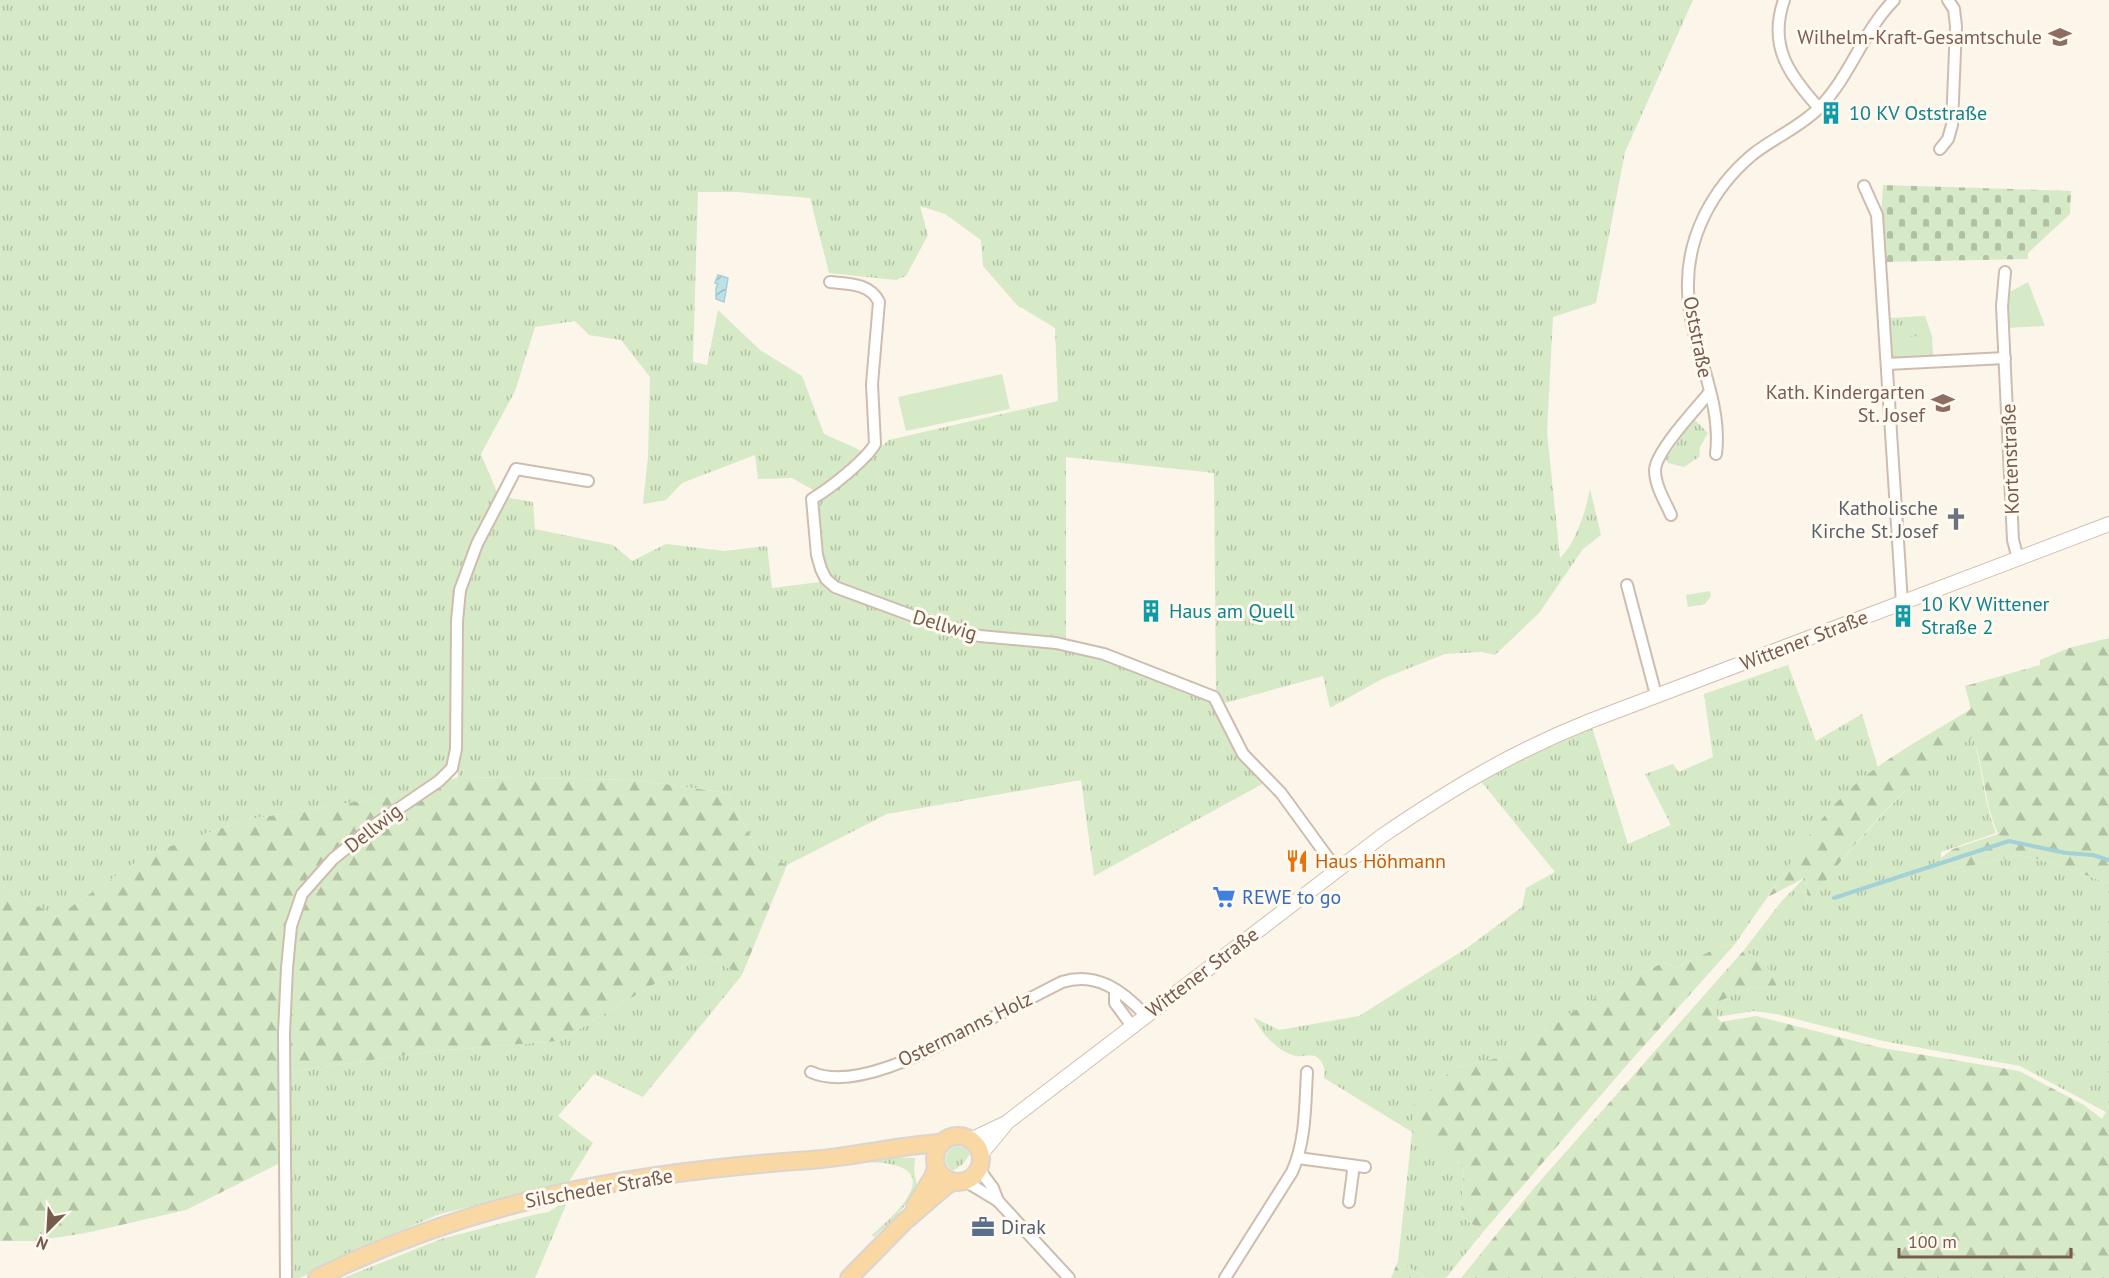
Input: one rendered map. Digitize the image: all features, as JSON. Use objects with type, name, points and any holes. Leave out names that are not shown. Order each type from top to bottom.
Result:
[{"type":"main road","name":"Wittener Straße","points":[[970,1140],[1006,1123],[1337,870],[1434,800],[1497,763],[1558,734],[1656,695],[2109,524]]},
{"type":"main road","name":"Wittener Straße","points":[[980,1161],[1006,1123]]},
{"type":"main road","points":[[849,1278],[904,1222],[947,1185],[976,1174],[980,1161],[975,1143],[955,1136],[942,1143],[935,1155],[933,1177],[904,1222]]},
{"type":"main road","name":"Silscheder Straße","points":[[317,1278],[440,1225],[561,1192],[629,1180],[942,1143]]},
{"type":"main road","name":"Silscheder Straße","points":[[895,1149],[929,1159],[935,1165]]},
{"type":"main road","points":[[935,1165],[943,1177],[959,1182]]},
{"type":"street","points":[[1784,0],[1778,30],[1783,55],[1790,74],[1819,108]]},
{"type":"street","name":"Oststraße","points":[[1716,454],[1718,428],[1689,308],[1688,275],[1694,240],[1710,205],[1727,180],[1753,154],[1797,126],[1819,108],[1836,87],[1861,43],[1894,0]]},
{"type":"street","points":[[1940,149],[1948,139],[1952,125],[1956,26],[1954,9],[1948,0]]},
{"type":"street","points":[[1864,186],[1877,215],[1902,603]]},
{"type":"street","name":"Kortenstraße","points":[[2005,272],[2002,306],[2013,540],[2019,559]]},
{"type":"street","name":"Dellwig","points":[[830,282],[862,286],[870,290],[879,302],[872,384],[875,444],[862,459],[812,499],[817,555],[826,579],[846,592],[941,628],[980,636],[1056,643],[1104,654],[1214,697],[1243,754],[1278,789],[1337,870]]},
{"type":"street","points":[[1887,364],[2005,358]]},
{"type":"street","name":"Oststraße","points":[[1671,515],[1656,479],[1656,464],[1663,450],[1709,393]]},
{"type":"street","name":"Dellwig","points":[[286,1278],[284,1033],[286,968],[291,926],[302,894],[333,859],[376,824],[439,781],[452,768],[456,749],[457,621],[460,590],[477,544],[516,470],[588,481]]},
{"type":"street","points":[[1627,585],[1656,695]]},
{"type":"street","name":"Ostermanns Holz","points":[[811,1072],[832,1077],[860,1074],[897,1064],[916,1057],[1062,981],[1072,978],[1090,978],[1128,996],[1145,1016]]},
{"type":"street","points":[[1115,991],[1115,1003],[1132,1026]]},
{"type":"street","points":[[1225,1278],[1292,1172],[1298,1158],[1303,1128],[1307,1072]]},
{"type":"street","points":[[1298,1158],[1365,1167]]},
{"type":"street","points":[[980,1161],[998,1201]]},
{"type":"street","points":[[1348,1202],[1353,1172],[1351,1165]]},
{"type":"street","points":[[959,1182],[998,1201],[1069,1278]]},
{"type":"green space","points":[[0,0],[1693,0],[1625,152],[1596,303],[1553,317],[1547,432],[1560,558],[1575,535],[1590,489],[1601,535],[1583,549],[1539,613],[1495,655],[1482,652],[1445,654],[1382,679],[1330,708],[1323,676],[1225,703],[1216,692],[1214,473],[1066,457],[1066,641],[958,631],[826,578],[819,557],[817,505],[829,490],[889,440],[1058,401],[1055,328],[1017,305],[983,266],[981,240],[945,214],[920,206],[928,235],[906,276],[896,280],[829,273],[810,198],[737,192],[698,192],[693,362],[707,365],[718,310],[760,350],[802,376],[824,434],[862,451],[817,492],[792,478],[758,479],[755,455],[682,483],[666,500],[643,504],[648,456],[650,377],[621,340],[589,335],[575,321],[535,327],[515,391],[481,454],[498,495],[466,560],[454,748],[449,766],[417,792],[245,820],[148,854],[56,917],[0,884]]},
{"type":"green space","points":[[1883,185],[2071,191],[2070,214],[2028,253],[2028,259],[1884,262],[1881,216]]},
{"type":"green space","points":[[2028,282],[2045,326],[2007,328],[2006,294]]},
{"type":"green space","points":[[1925,316],[1932,336],[1933,358],[1893,359],[1888,318]]},
{"type":"green space","points":[[1929,336],[1931,358],[1893,359],[1890,337]]},
{"type":"green space","points":[[1002,374],[1010,409],[906,431],[898,397]]},
{"type":"green space","points":[[1694,419],[1708,433],[1700,447],[1699,457],[1684,467],[1668,463],[1666,459]]},
{"type":"green space","points":[[504,497],[533,502],[535,529],[613,545],[632,561],[666,544],[725,551],[767,546],[772,588],[820,582],[837,592],[962,636],[1050,646],[1110,659],[1177,685],[1210,702],[1243,758],[1266,782],[1094,876],[1081,780],[887,814],[787,865],[759,852],[727,793],[637,780],[458,777],[462,588]]},
{"type":"green space","points":[[1710,591],[1711,596],[1705,604],[1688,607],[1686,595]]},
{"type":"green space","points":[[2109,638],[2109,883],[2038,859],[2018,855],[1956,869],[1941,858],[1953,849],[1998,834],[1993,822],[1973,737],[1926,772],[1883,813],[1843,858],[1808,905],[1806,877],[1768,897],[1812,832],[1831,808],[1855,784],[1904,750],[1971,709],[1965,686],[2040,665],[2040,660],[2069,648]]},
{"type":"green space","points":[[1788,665],[1816,741],[1862,714],[1878,768],[1842,797],[1804,844],[1735,944],[1719,947],[1676,968],[1665,962],[1620,983],[1561,1019],[1513,1055],[1455,1067],[1413,1132],[1464,1166],[1461,1216],[1483,1232],[1446,1278],[1426,1278],[1398,1261],[1412,1132],[1324,1078],[1323,1066],[1315,1056],[1296,1056],[1276,1046],[1260,1029],[1253,1017],[1279,1030],[1359,1016],[1467,948],[1522,907],[1526,888],[1555,872],[1480,780],[1592,727],[1628,844],[1671,825],[1645,774],[1673,764],[1679,772],[1713,757],[1704,694]]},
{"type":"green space","points":[[1973,736],[1996,833],[1941,852],[1941,858],[1956,869],[2018,855],[2038,859],[2109,883],[2109,1106],[2106,1112],[2020,1066],[1883,1041],[1776,1014],[1754,1011],[1717,1017],[1714,1004],[1743,990],[1777,986],[1765,963],[1744,950],[1781,902],[1806,876],[1808,904],[1853,847],[1904,792],[1943,757]]},
{"type":"green space","points":[[458,777],[637,780],[727,793],[759,852],[787,865],[742,975],[703,955],[559,1041],[435,1051],[288,1072],[280,1163],[186,1210],[86,1233],[34,1241],[0,1241],[0,884],[56,917],[148,854],[245,820],[416,792]]},
{"type":"green space","points":[[1735,944],[1483,1232],[1461,1216],[1464,1166],[1412,1132],[1413,1106],[1455,1067],[1513,1055],[1561,1019],[1620,983],[1665,962],[1676,968],[1719,947]]},
{"type":"green space","points":[[1744,950],[1765,963],[1777,986],[1743,990],[1714,1004],[1717,1017],[1721,1022],[1756,1016],[1882,1048],[2019,1071],[2084,1105],[2102,1119],[2109,1106],[2109,1278],[1461,1278],[1534,1188]]},
{"type":"green space","points":[[703,955],[742,975],[643,1097],[594,1074],[558,1116],[593,1143],[568,1183],[440,1214],[359,1248],[300,1278],[290,1278],[288,1072],[435,1051],[559,1041]]},
{"type":"green space","points":[[957,1146],[966,1148],[970,1154],[963,1164],[953,1171],[947,1164],[946,1157],[949,1150]]},
{"type":"green space","points":[[889,1157],[915,1158],[914,1171],[917,1185],[915,1192],[896,1217],[874,1237],[872,1235],[905,1201],[911,1191],[913,1181],[909,1172],[893,1164],[850,1162]]},
{"type":"green space","points":[[569,1198],[535,1278],[343,1278],[441,1239],[549,1212]]},
{"type":"green space","points":[[1398,1261],[1426,1278],[1391,1278]]},
{"type":"water","points":[[718,275],[728,278],[724,302],[716,299],[718,284],[715,283]]},
{"type":"waterway","points":[[1834,898],[2009,841],[2066,853],[2093,855],[2109,860]]},
{"type":"place","name":"Wilhelm-Kraft-Gesamtschule","points":[[2060,37]]},
{"type":"place","name":"10 KV Oststraße","points":[[1831,113]]},
{"type":"place","name":"Kath. Kindergarten St. Josef","points":[[1943,403]]},
{"type":"place","name":"Katholische Kirche St. Josef","points":[[1956,519]]},
{"type":"place","name":"Haus am Quell","points":[[1151,611]]},
{"type":"place","name":"10 KV Wittener Straße 2","points":[[1903,616]]},
{"type":"place","name":"Haus Höhmann","points":[[1297,861]]},
{"type":"place","name":"REWE to go","points":[[1224,897]]},
{"type":"place","name":"Dirak","points":[[983,1227]]}]
